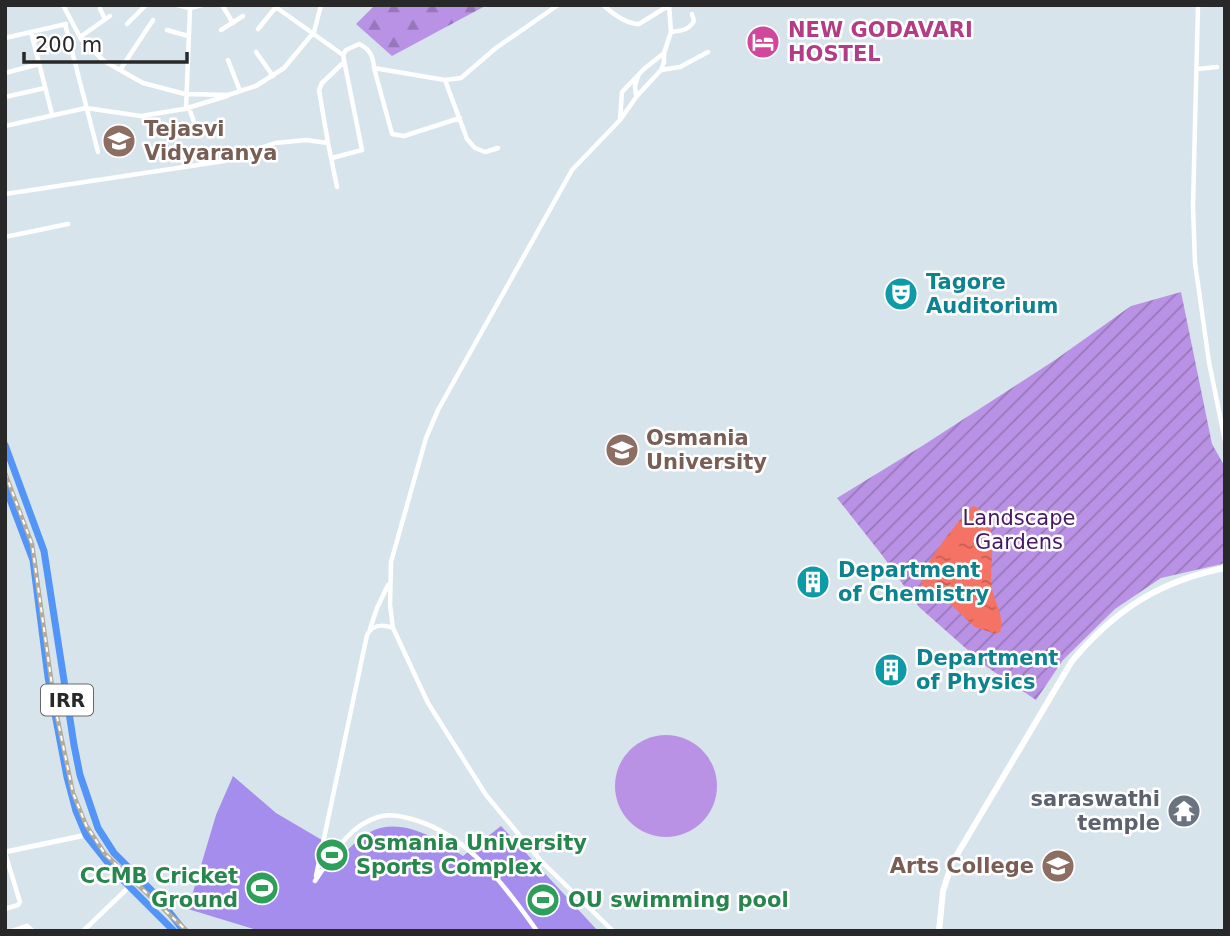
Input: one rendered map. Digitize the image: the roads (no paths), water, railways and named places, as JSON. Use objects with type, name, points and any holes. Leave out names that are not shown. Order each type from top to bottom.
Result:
[{"type":"main road","name":"IRR","points":[[5,445],[44,551],[74,745],[94,820],[107,844],[156,895],[178,930]]},
{"type":"main road","name":"IRR","points":[[5,485],[33,560],[45,655],[73,802],[86,835],[130,887],[178,930]]},
{"type":"main road","points":[[28,546],[41,542]]},
{"type":"main road","points":[[939,931],[943,891],[952,863],[1072,661],[1089,641],[1123,610],[1142,598],[1187,576],[1225,568]]},
{"type":"main road","points":[[61,747],[74,745]]},
{"type":"street","points":[[63,5],[98,152]]},
{"type":"street","points":[[127,24],[146,5]]},
{"type":"street","points":[[177,5],[190,8],[202,5]]},
{"type":"street","points":[[222,5],[233,23]]},
{"type":"street","points":[[5,126],[86,108],[141,116],[188,108],[256,86],[284,68],[314,32],[321,5]]},
{"type":"street","points":[[374,68],[445,80],[461,78],[496,48],[558,5]]},
{"type":"street","points":[[603,5],[635,25],[669,6],[671,32],[664,52],[664,62],[660,71],[620,120],[572,170],[438,410],[426,438],[400,527],[391,562],[390,582],[393,628],[404,657],[428,703],[486,795],[541,861],[613,931]]},
{"type":"street","points":[[1198,5],[1193,206],[1195,263],[1209,362],[1225,441]]},
{"type":"street","points":[[258,29],[275,6],[343,55]]},
{"type":"street","points":[[190,8],[186,94],[188,108],[198,133]]},
{"type":"street","points":[[80,37],[107,18],[100,9]]},
{"type":"street","points":[[671,32],[691,27],[694,21],[692,14]]},
{"type":"street","points":[[220,30],[243,16]]},
{"type":"street","points":[[120,70],[153,20]]},
{"type":"street","points":[[5,38],[68,24]]},
{"type":"street","points":[[68,24],[104,61],[143,83],[186,94],[228,95]]},
{"type":"street","points":[[167,30],[188,36]]},
{"type":"street","points":[[31,32],[52,114]]},
{"type":"street","points":[[332,158],[362,150],[342,64],[343,55],[352,46],[359,44],[371,53],[392,134],[404,136],[460,118]]},
{"type":"street","points":[[256,52],[273,76]]},
{"type":"street","points":[[620,120],[622,92],[664,52]]},
{"type":"street","points":[[649,65],[660,71],[680,67],[708,52]]},
{"type":"street","points":[[228,60],[240,91]]},
{"type":"street","points":[[5,73],[39,64]]},
{"type":"street","points":[[337,187],[319,90],[322,83],[342,64]]},
{"type":"street","points":[[1198,69],[1217,67]]},
{"type":"street","points":[[637,96],[635,86],[639,73]]},
{"type":"street","points":[[445,80],[467,139],[475,148],[485,152],[498,148]]},
{"type":"street","points":[[5,97],[45,88]]},
{"type":"street","points":[[5,194],[224,162],[275,143],[306,140],[328,143]]},
{"type":"street","points":[[5,237],[68,223]]},
{"type":"street","points":[[390,582],[367,635],[315,881],[341,844],[355,830],[377,817],[407,817],[442,830],[469,850],[505,889],[537,931]]},
{"type":"street","points":[[370,630],[384,625],[393,628]]},
{"type":"street","points":[[5,909],[20,902],[5,853],[86,835]]},
{"type":"street","points":[[83,931],[130,887]]},
{"type":"street","points":[[12,931],[27,926],[33,931]]},
{"type":"water","points":[[973,506],[982,511],[991,531],[992,589],[1001,621],[1000,632],[996,634],[975,627],[951,605],[923,589],[922,575],[927,566]]},
{"type":"railway","points":[[5,473],[32,544],[55,707],[73,793],[86,825],[105,854],[187,931]]},
{"type":"place","name":"NEW GODAVARI HOSTEL","points":[[763,42]]},
{"type":"place","name":"Tejasvi Vidyaranya","points":[[119,141]]},
{"type":"place","name":"Tagore Auditorium","points":[[901,294]]},
{"type":"place","name":"Osmania University","points":[[622,450]]},
{"type":"place","name":"Department of Chemistry","points":[[813,582]]},
{"type":"place","name":"Department of Physics","points":[[891,670]]},
{"type":"place","name":"saraswathi temple","points":[[1184,811]]},
{"type":"place","name":"Osmania University Sports Complex","points":[[332,855]]},
{"type":"place","name":"Arts College","points":[[1058,866]]},
{"type":"place","name":"CCMB Cricket Ground","points":[[262,888]]},
{"type":"place","name":"OU swimming pool","points":[[543,900]]},
{"type":"park label","name":"Landscape Gardens","points":[[1019,530]]}]
